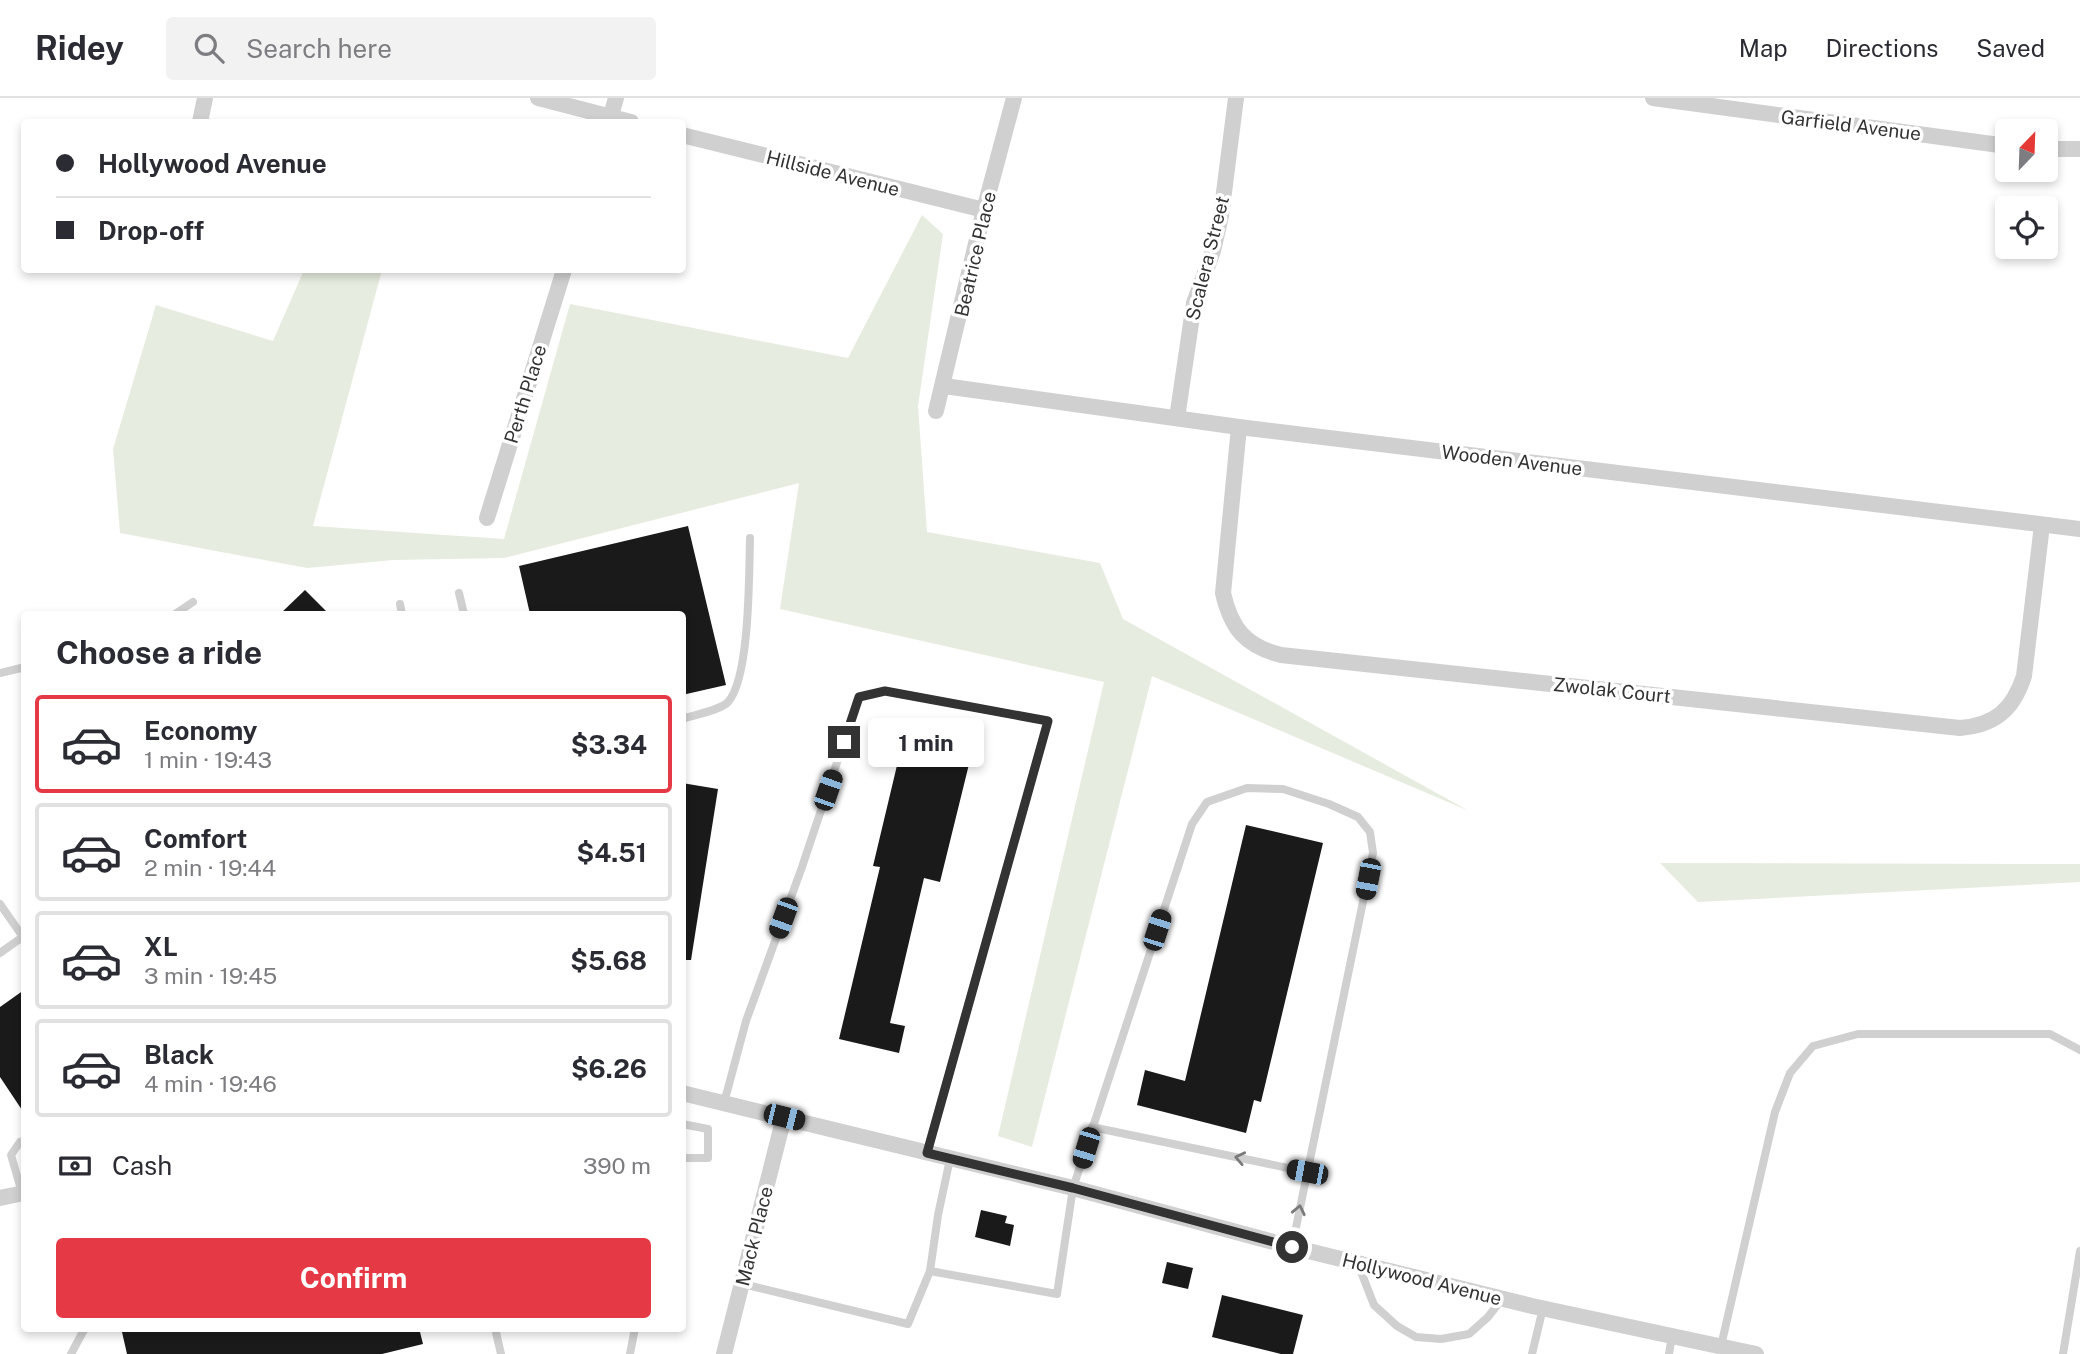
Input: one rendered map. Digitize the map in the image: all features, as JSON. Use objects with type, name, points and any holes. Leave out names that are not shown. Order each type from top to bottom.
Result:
[{"type":"street","points":[[201,119],[205,98]]},
{"type":"street","points":[[538,98],[607,119]]},
{"type":"street","points":[[610,119],[616,98]]},
{"type":"street","name":"Beatrice Place","points":[[936,411],[1014,98]]},
{"type":"street","name":"Scalera Street","points":[[1177,418],[1194,303],[1213,251],[1221,216],[1236,98]]},
{"type":"street","name":"Garfield Avenue","points":[[1653,98],[1995,143]]},
{"type":"street","name":"Hillside Avenue","points":[[686,136],[984,210]]},
{"type":"street","points":[[2058,149],[2080,149]]},
{"type":"street","name":"Perth Place","points":[[487,518],[563,273]]},
{"type":"street","name":"Wooden Avenue","points":[[944,386],[1239,427],[2080,529]]},
{"type":"street","name":"Zwolak Court","points":[[1239,427],[1223,593],[1228,613],[1239,631],[1255,645],[1281,654],[1960,728],[1978,726],[1992,721],[2003,712],[2022,683],[2042,525]]},
{"type":"street","name":"Hollywood Avenue","points":[[686,1094],[1073,1188],[1358,1264],[1716,1348],[1756,1354]]},
{"type":"street","name":"Mack Place","points":[[724,1354],[784,1117]]},
{"type":"street","points":[[0,1198],[21,1193]]},
{"type":"lane","points":[[686,718],[726,705],[734,692],[744,651],[750,538]]},
{"type":"lane","points":[[459,593],[463,611]]},
{"type":"lane","points":[[180,611],[193,602]]},
{"type":"lane","points":[[400,604],[401,611]]},
{"type":"lane","points":[[0,673],[21,668]]},
{"type":"lane","points":[[724,1102],[746,1021],[802,867],[859,697],[885,691],[1048,721],[927,1153]]},
{"type":"lane","points":[[930,1271],[1057,1294],[1073,1188],[1192,824],[1207,802],[1247,788],[1283,789],[1358,817],[1370,832],[1373,853],[1292,1247]]},
{"type":"lane","points":[[0,904],[21,933]]},
{"type":"lane","points":[[0,953],[21,939]]},
{"type":"lane","points":[[1716,1348],[1775,1112],[1790,1073],[1813,1046],[1858,1034],[2050,1034],[2080,1050]]},
{"type":"lane","points":[[686,1125],[708,1129],[708,1158],[686,1158]]},
{"type":"lane","points":[[1092,1127],[1307,1172]]},
{"type":"lane","points":[[21,1142],[11,1155],[21,1187]]},
{"type":"lane","points":[[743,1284],[908,1324],[930,1271],[950,1159]]},
{"type":"lane","points":[[2063,1354],[2080,1251]]},
{"type":"lane","points":[[1358,1264],[1374,1305],[1397,1326],[1416,1337],[1441,1339],[1469,1334],[1488,1317],[1502,1299]]},
{"type":"lane","points":[[1532,1354],[1543,1308]]},
{"type":"lane","points":[[71,1354],[83,1332]]},
{"type":"lane","points":[[496,1332],[501,1354]]},
{"type":"lane","points":[[630,1354],[634,1332]]},
{"type":"lane","points":[[1669,1354],[1672,1336]]},
{"type":"shaded area","points":[[922,215],[943,234],[918,406],[927,532],[1100,563],[1123,619],[1469,811],[1152,676],[1032,1147],[998,1136],[1104,682],[780,609],[799,483],[504,558],[393,560],[307,568],[120,533],[113,449],[156,305],[273,341],[303,273],[381,273],[313,526],[504,539],[570,304],[848,358]]},
{"type":"shaded area","points":[[1660,863],[2080,864],[2080,882],[1698,902]]},
{"type":"building","points":[[688,526],[726,685],[686,694],[686,611],[529,611],[519,566]]},
{"type":"building","points":[[305,590],[326,611],[283,611]]},
{"type":"building","points":[[904,736],[972,752],[940,882],[924,878],[890,1023],[905,1026],[899,1053],[839,1039],[880,867],[873,866]]},
{"type":"building","points":[[686,784],[718,789],[691,960],[686,960]]},
{"type":"building","points":[[1246,825],[1323,843],[1261,1102],[1254,1100],[1246,1133],[1137,1105],[1145,1070],[1185,1081]]},
{"type":"building","points":[[21,992],[21,1108],[0,1077],[0,1007]]},
{"type":"building","points":[[981,1210],[1007,1216],[1005,1223],[1014,1225],[1010,1246],[975,1237]]},
{"type":"building","points":[[1167,1262],[1193,1268],[1188,1289],[1162,1283]]},
{"type":"building","points":[[1222,1295],[1303,1315],[1293,1354],[1281,1354],[1212,1337]]},
{"type":"building","points":[[122,1332],[420,1332],[423,1344],[382,1354],[127,1354]]},
{"type":"route","points":[[844,742],[859,697],[885,691],[1048,721],[927,1153],[1073,1188],[1292,1247]]}]
